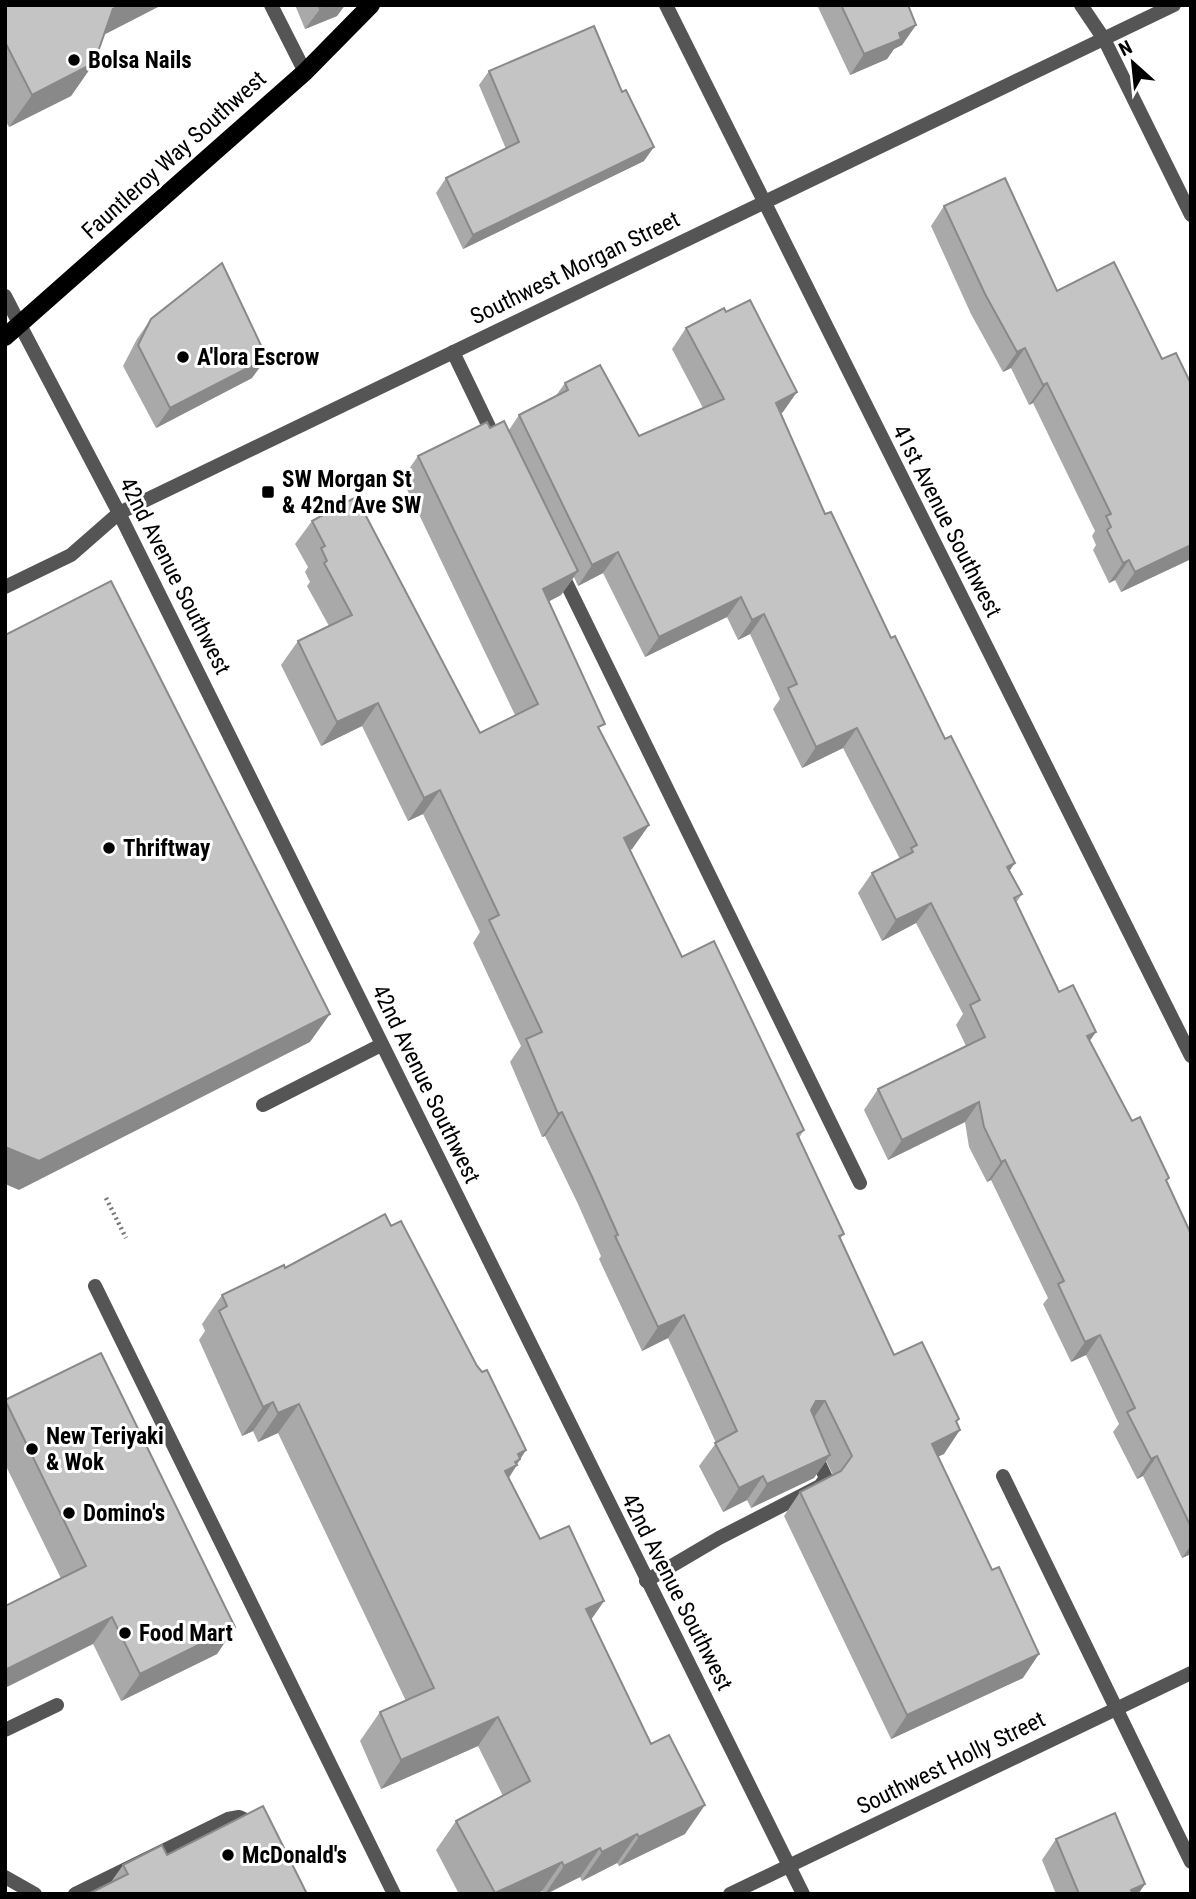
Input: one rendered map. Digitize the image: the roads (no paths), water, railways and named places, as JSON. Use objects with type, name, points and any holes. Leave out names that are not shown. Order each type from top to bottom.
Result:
[{"type":"main road","name":"Fauntleroy Way Southwest","points":[[5,337],[305,72],[371,5]]},
{"type":"street","points":[[271,5],[305,72]]},
{"type":"street","name":"41st Avenue Southwest","points":[[666,5],[762,203],[1191,1055]]},
{"type":"street","points":[[1081,5],[1104,39],[1191,215]]},
{"type":"street","name":"Southwest Morgan Street","points":[[5,587],[71,555],[118,513],[1174,5]]},
{"type":"street","name":"42nd Avenue Southwest","points":[[5,296],[118,513],[803,1894]]},
{"type":"street","points":[[453,352],[503,454]]},
{"type":"street","points":[[552,555],[860,1183]]},
{"type":"street","points":[[263,1105],[381,1045]]},
{"type":"street","points":[[95,1286],[394,1894]]},
{"type":"street","points":[[646,1581],[719,1538],[820,1486],[826,1479],[809,1444]]},
{"type":"street","points":[[1003,1476],[1114,1709],[1191,1862]]},
{"type":"street","name":"Southwest Holly Street","points":[[730,1894],[1191,1673]]},
{"type":"street","points":[[5,1730],[57,1705]]},
{"type":"street","points":[[75,1894],[228,1819],[250,1821],[260,1828],[266,1839]]},
{"type":"street","points":[[5,1877],[35,1894]]},
{"type":"place","name":"Bolsa Nails","points":[[74,60]]},
{"type":"place","name":"A'lora Escrow","points":[[183,357]]},
{"type":"place","name":"SW Morgan St & 42nd Ave SW","points":[[268,492]]},
{"type":"place","name":"Thriftway","points":[[109,848]]},
{"type":"place","name":"New Teriyaki & Wok","points":[[32,1449]]},
{"type":"place","name":"Domino's","points":[[69,1513]]},
{"type":"place","name":"Food Mart","points":[[125,1633]]},
{"type":"place","name":"McDonald's","points":[[228,1855]]}]
